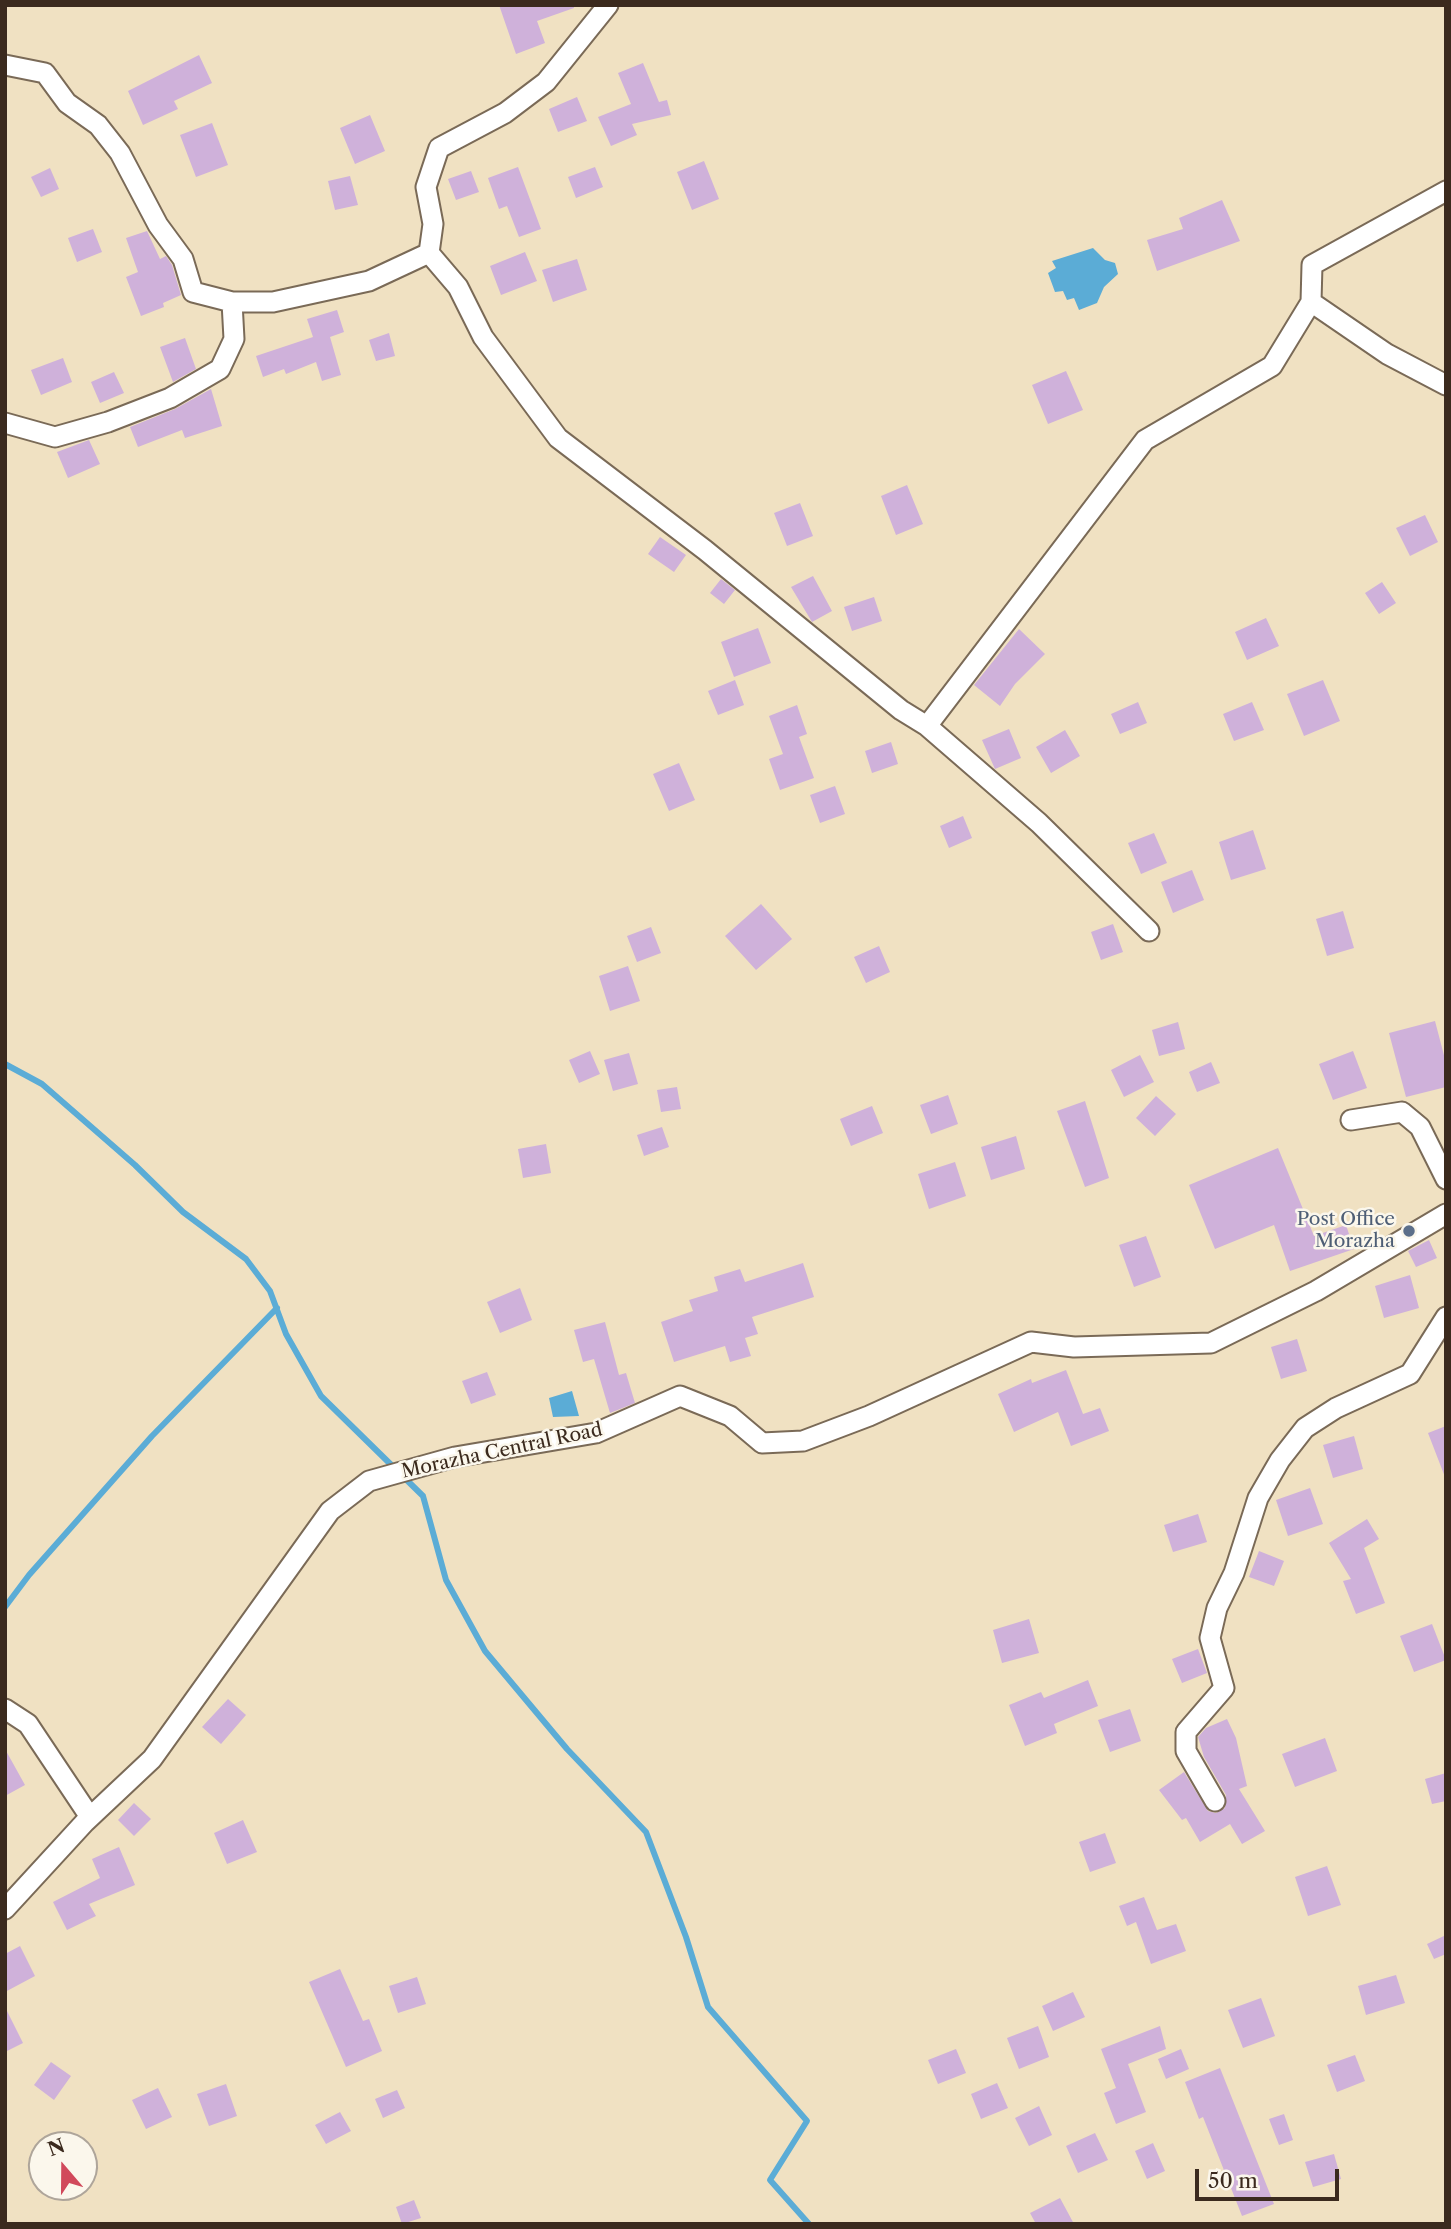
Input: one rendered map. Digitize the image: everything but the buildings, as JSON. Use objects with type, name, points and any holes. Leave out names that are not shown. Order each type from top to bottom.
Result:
[{"type":"street","points":[[608,5],[547,82],[505,113],[439,148],[426,187],[433,224],[429,253],[458,287],[483,337],[558,438],[695,542],[890,702],[928,726],[1039,823],[1149,931]]},
{"type":"street","points":[[5,65],[45,73],[67,103],[98,125],[120,153],[158,226],[183,259],[193,292],[232,302],[272,302],[369,281],[429,253]]},
{"type":"street","points":[[928,726],[1145,440],[1272,366],[1311,302],[1312,265],[1446,191]]},
{"type":"street","points":[[5,423],[55,436],[108,422],[170,398],[220,369],[234,339],[232,302]]},
{"type":"street","points":[[1311,302],[1387,354],[1446,385]]},
{"type":"street","points":[[1352,1120],[1402,1112],[1420,1127],[1446,1179]]},
{"type":"street","name":"Morazha Central Road","points":[[5,1909],[90,1817],[152,1759],[330,1510],[369,1481],[456,1457],[596,1433],[680,1395],[730,1416],[762,1443],[803,1441],[869,1416],[1031,1342],[1074,1347],[1211,1343],[1316,1290],[1446,1214]]},
{"type":"street","points":[[1215,1801],[1186,1751],[1186,1732],[1224,1688],[1210,1638],[1217,1608],[1234,1573],[1258,1498],[1280,1460],[1305,1428],[1336,1408],[1410,1374],[1446,1317]]},
{"type":"street","points":[[5,1709],[28,1724],[90,1817]]},
{"type":"water","points":[[1093,248],[1105,260],[1115,263],[1118,274],[1104,287],[1097,303],[1079,310],[1074,298],[1067,300],[1063,291],[1055,292],[1048,273],[1056,268],[1052,261]]},
{"type":"water","points":[[572,1391],[579,1416],[553,1417],[549,1398]]},
{"type":"waterway","points":[[5,1064],[42,1084],[135,1165],[183,1212],[246,1259],[270,1291],[286,1334],[321,1396],[423,1496],[446,1580],[485,1651],[567,1749],[646,1832],[686,1937],[708,2007],[807,2121],[770,2180],[809,2224]]},
{"type":"waterway","points":[[5,1607],[29,1575],[152,1436],[277,1308]]},
{"type":"place","name":"Post Office Morazha","points":[[1409,1231]]}]
